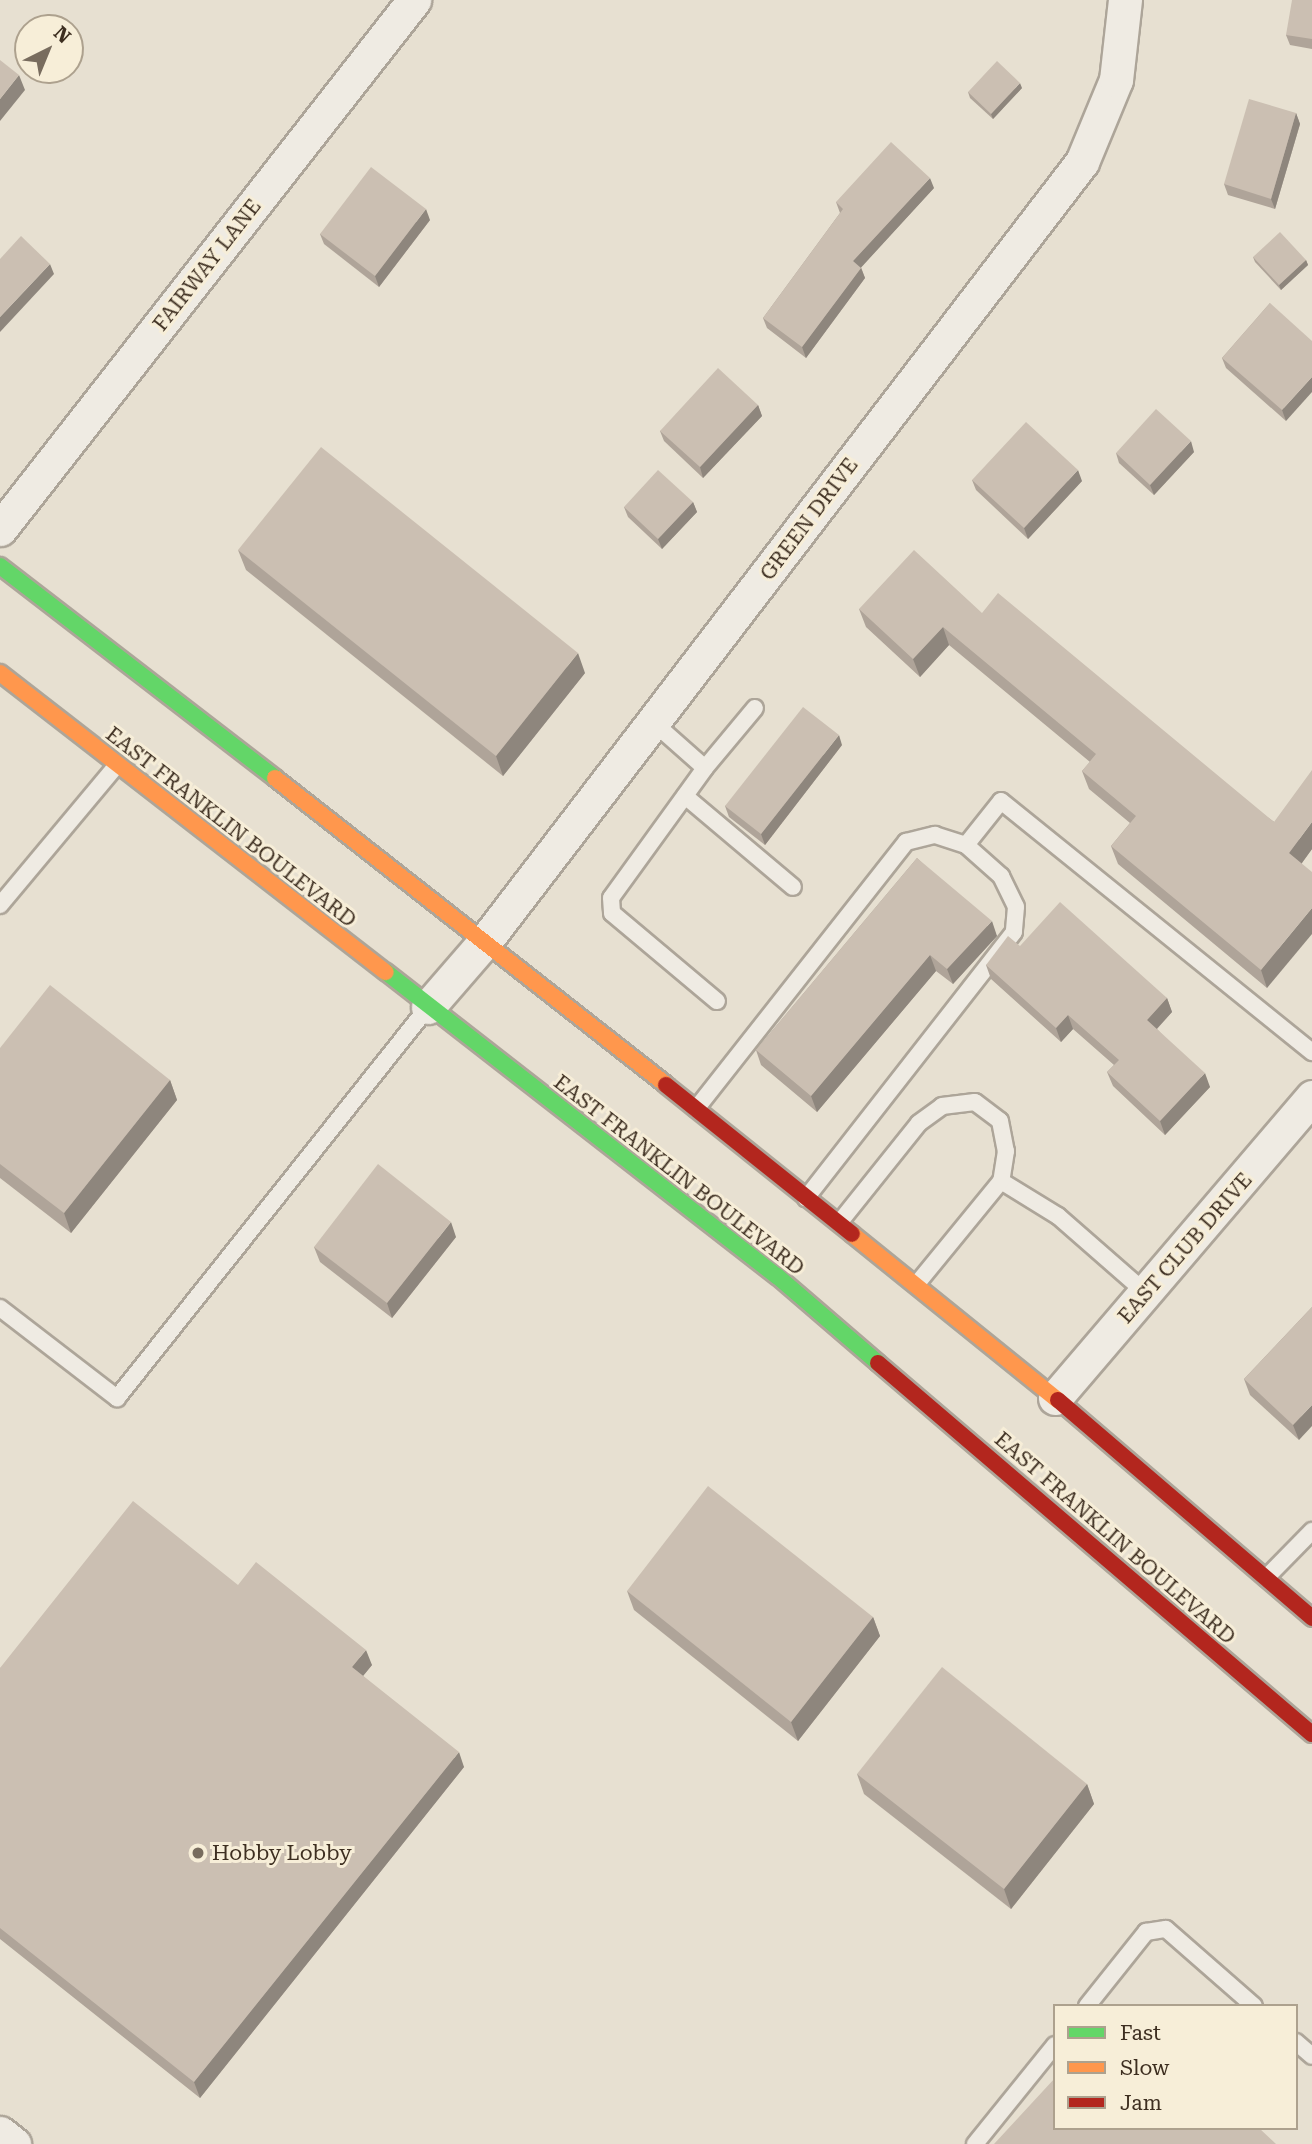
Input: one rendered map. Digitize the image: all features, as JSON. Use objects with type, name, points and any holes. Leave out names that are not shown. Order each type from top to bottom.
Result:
[{"type":"main road","points":[[0,566],[486,940],[839,1223],[1055,1398],[1312,1618]]},
{"type":"main road","name":"EAST FRANKLIN BOULEVARD","points":[[0,673],[777,1276],[1312,1734]]},
{"type":"street","name":"FAIRWAY LANE","points":[[0,529],[414,0]]},
{"type":"street","name":"GREEN DRIVE","points":[[428,1007],[486,940],[1082,162],[1116,79],[1125,0]]},
{"type":"street","name":"EAST CLUB DRIVE","points":[[1055,1398],[1312,1097]]},
{"type":"street","points":[[0,2133],[14,2144]]},
{"type":"lane","points":[[717,1001],[612,913],[611,898],[705,768],[755,708]]},
{"type":"lane","points":[[653,722],[705,768]]},
{"type":"lane","points":[[0,905],[117,765]]},
{"type":"lane","points":[[685,796],[793,887]]},
{"type":"lane","points":[[966,845],[1001,801],[1312,1052]]},
{"type":"lane","points":[[696,1109],[906,842],[935,835],[966,845],[1001,876],[1016,907],[1014,932],[806,1198]]},
{"type":"lane","points":[[0,1308],[117,1398],[428,1007]]},
{"type":"lane","points":[[839,1223],[919,1123],[942,1106],[975,1102],[1000,1121],[1006,1151],[1001,1181],[916,1285]]},
{"type":"lane","points":[[1001,1181],[1058,1216],[1146,1293]]},
{"type":"lane","points":[[1266,1578],[1312,1531]]},
{"type":"lane","points":[[1089,2004],[1146,1932],[1167,1929],[1252,2004]]},
{"type":"lane","points":[[1298,2044],[1312,2056]]},
{"type":"lane","points":[[975,2144],[1053,2047]]},
{"type":"building","points":[[1292,0],[1312,0],[1312,39],[1286,35]]},
{"type":"building","points":[[0,60],[14,71],[14,81],[0,99]]},
{"type":"building","points":[[997,61],[1020,83],[991,114],[968,92]]},
{"type":"building","points":[[1249,99],[1296,113],[1271,199],[1224,184]]},
{"type":"building","points":[[891,142],[930,178],[853,261],[861,268],[802,347],[763,318],[843,209],[836,202]]},
{"type":"building","points":[[371,167],[426,209],[375,276],[320,234]]},
{"type":"building","points":[[1280,232],[1306,260],[1279,285],[1253,257]]},
{"type":"building","points":[[21,236],[50,264],[0,317],[0,259]]},
{"type":"building","points":[[1270,303],[1312,341],[1312,377],[1282,410],[1222,358]]},
{"type":"building","points":[[718,368],[758,405],[700,467],[660,431]]},
{"type":"building","points":[[1156,409],[1191,441],[1150,485],[1116,453]]},
{"type":"building","points":[[1026,422],[1078,470],[1024,528],[972,480]]},
{"type":"building","points":[[321,447],[578,653],[496,756],[238,550]]},
{"type":"building","points":[[658,470],[693,502],[658,539],[624,507]]},
{"type":"building","points":[[914,550],[982,613],[998,593],[1274,822],[1312,770],[1312,822],[1289,853],[1312,872],[1312,908],[1261,970],[1111,846],[1136,816],[1082,771],[1096,754],[943,627],[913,659],[859,609]]},
{"type":"building","points":[[803,707],[839,735],[761,834],[725,806]]},
{"type":"building","points":[[917,858],[992,921],[947,969],[930,955],[811,1096],[756,1050]]},
{"type":"building","points":[[1060,902],[1167,998],[1147,1020],[1205,1073],[1160,1121],[1107,1072],[1119,1060],[1068,1015],[1056,1028],[986,965],[1008,936],[1020,946]]},
{"type":"building","points":[[50,985],[170,1080],[64,1213],[0,1164],[0,1048]]},
{"type":"building","points":[[378,1164],[451,1222],[387,1303],[314,1247]]},
{"type":"building","points":[[1312,1307],[1312,1405],[1293,1425],[1244,1379]]},
{"type":"building","points":[[708,1486],[873,1617],[791,1722],[627,1591]]},
{"type":"building","name":"Hobby Lobby","points":[[133,1501],[238,1585],[256,1562],[366,1650],[352,1667],[459,1752],[194,2082],[0,1928],[0,1668]]},
{"type":"building","points":[[942,1667],[1087,1784],[1004,1889],[857,1774]]},
{"type":"building","points":[[1053,2080],[1053,2130],[1261,2130],[1276,2144],[994,2144]]},
{"type":"traffic: fast","points":[[0,566],[275,778]]},
{"type":"traffic: fast","points":[[386,972],[777,1276],[878,1363]]},
{"type":"traffic: slow","points":[[0,673],[386,972]]},
{"type":"traffic: slow","points":[[275,778],[666,1085]]},
{"type":"traffic: slow","points":[[852,1234],[1058,1400]]},
{"type":"traffic: jam","points":[[666,1085],[852,1234]]},
{"type":"traffic: jam","points":[[878,1363],[1312,1734]]},
{"type":"traffic: jam","points":[[1058,1400],[1312,1618]]},
{"type":"place","name":"Hobby Lobby","points":[[198,1853]]}]
